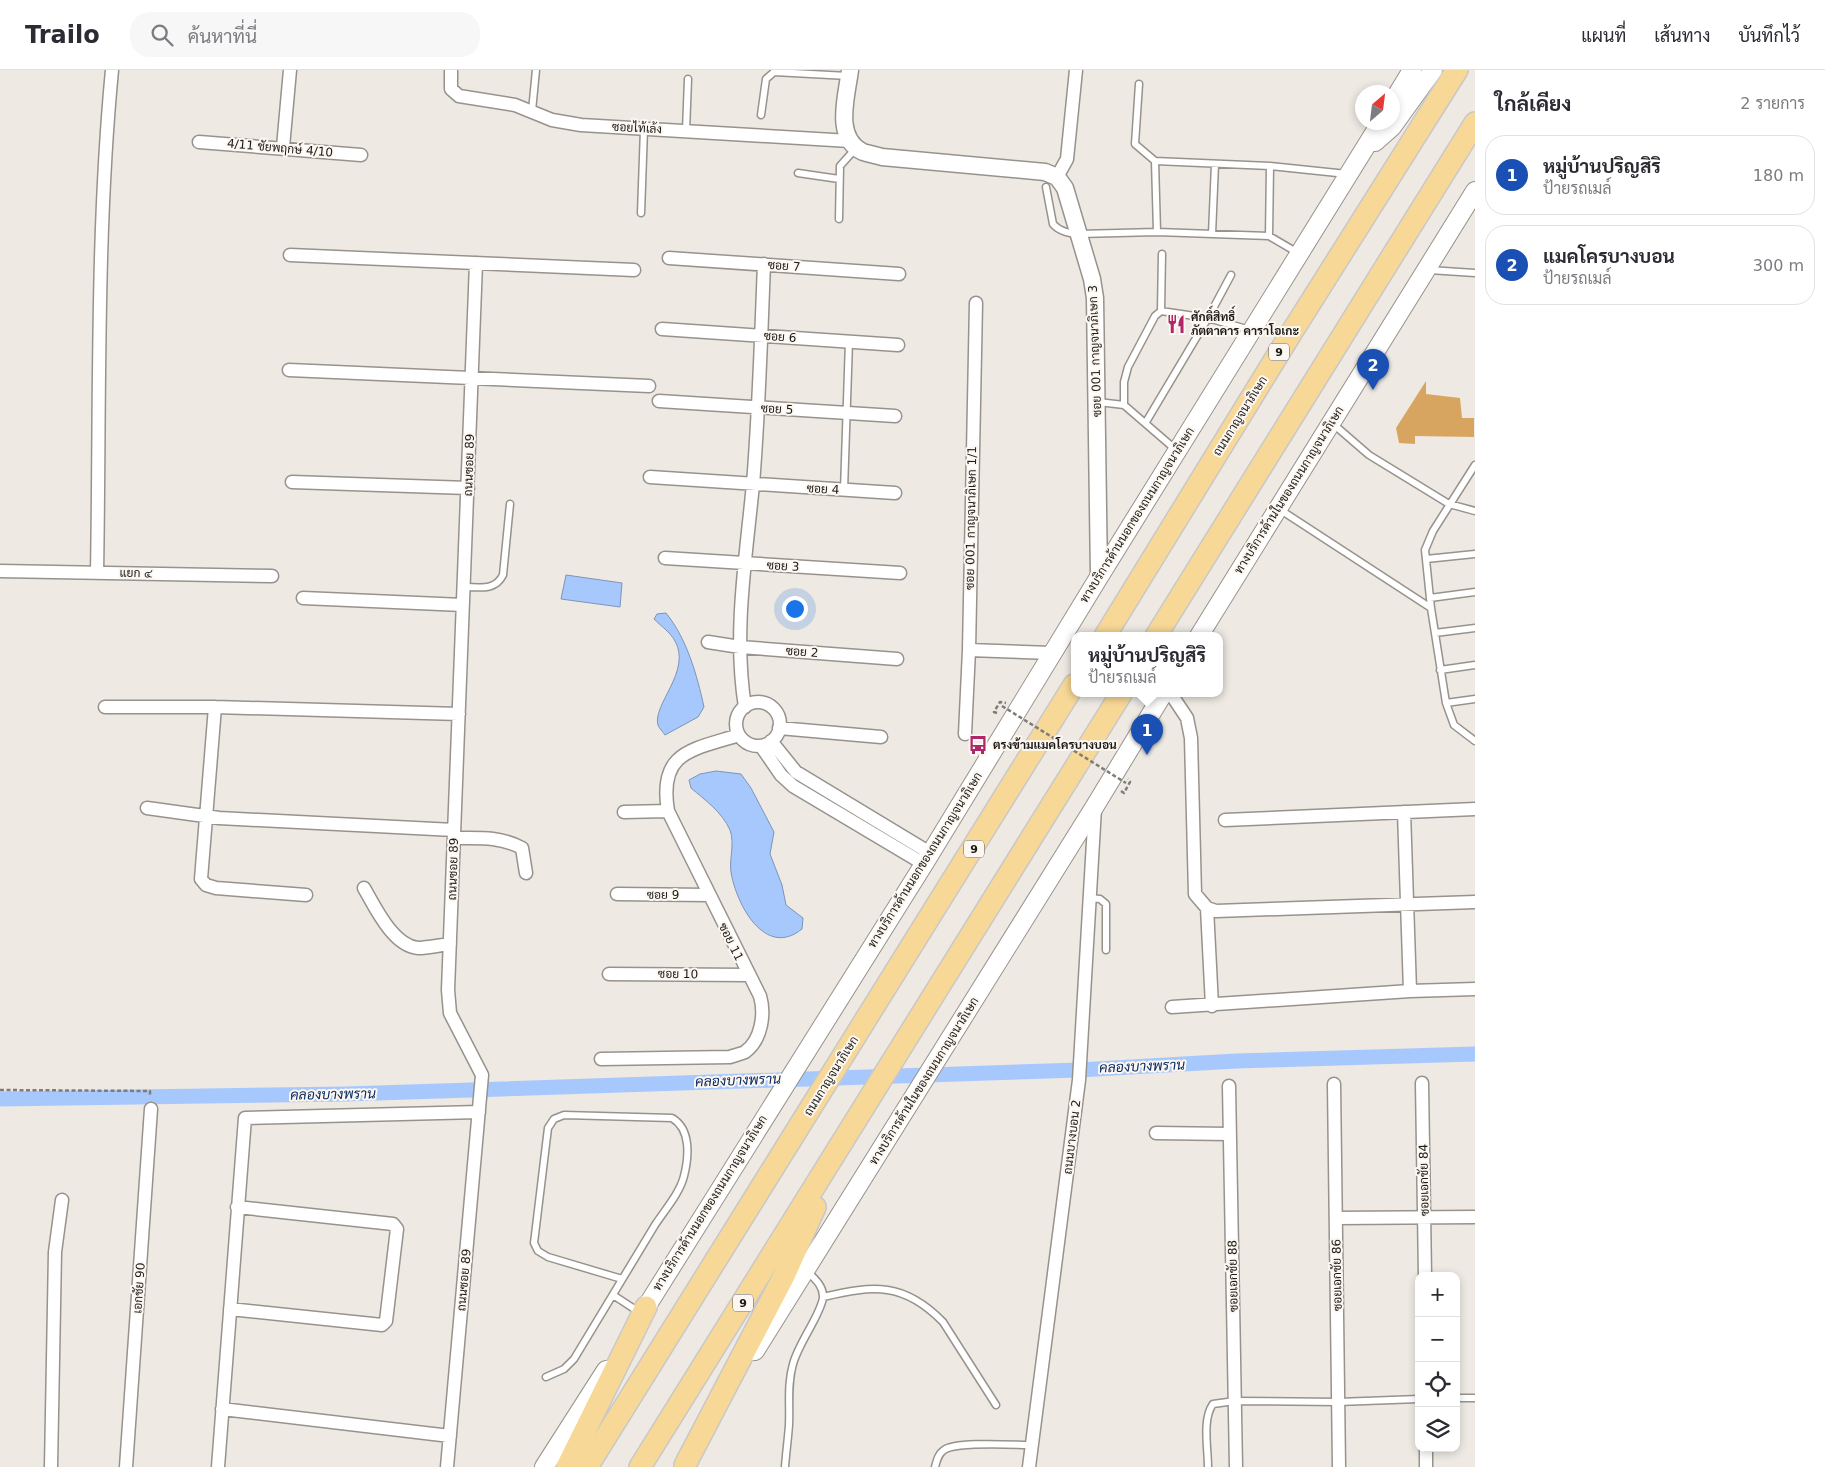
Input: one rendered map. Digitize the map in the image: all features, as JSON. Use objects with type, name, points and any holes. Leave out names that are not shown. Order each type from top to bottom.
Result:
[{"type":"highway","name":"ถนนกาญจนาภิเษก","points":[[1107,632],[1290,335],[1458,70]]},
{"type":"highway","points":[[1158,632],[1475,123]]},
{"type":"highway","name":"ถนนกาญจนาภิเษก","points":[[587,1467],[1071,690]]},
{"type":"highway","name":"9","points":[[640,1467],[1118,697]]},
{"type":"highway","points":[[685,1466],[784,1276],[845,1138]]},
{"type":"highway","points":[[566,1467],[643,1310]]},
{"type":"main road","points":[[1400,90],[1412,70]]},
{"type":"main road","points":[[1361,154],[1392,127],[1433,70]]},
{"type":"main road","name":"ทางบริการด้านนอกของถนนกาญจนาภิเษก","points":[[544,1467],[927,859],[1177,450],[1376,130]]},
{"type":"main road","name":"ทางบริการด้านในของถนนกาญจนาภิเษก","points":[[1202,632],[1426,269],[1473,197]]},
{"type":"main road","name":"ทางบริการด้านในของถนนกาญจนาภิเษก","points":[[685,1466],[805,1269],[1096,806],[1161,697]]},
{"type":"street","points":[[97,573],[105,138],[112,70]]},
{"type":"street","points":[[283,148],[290,70]]},
{"type":"street","name":"ซอยไท้เล้ง","points":[[451,70],[451,89],[459,96],[515,105],[552,120],[581,125],[854,144]]},
{"type":"street","points":[[849,73],[844,123],[845,131],[854,144],[862,151],[882,157],[1045,172],[1051,182],[1067,159],[1076,70]]},
{"type":"street","name":"4/11 ชัยพฤกษ์ 4/10","points":[[199,142],[360,155]]},
{"type":"street","name":"ซอย 001 กาญจนาภิเษก 3","points":[[1051,182],[1065,188],[1092,279],[1095,298],[1099,577]]},
{"type":"street","points":[[290,255],[634,270]]},
{"type":"street","name":"ซอย 7","points":[[670,258],[898,274]]},
{"type":"street","name":"ถนนซอย 89","points":[[447,1467],[482,1075],[450,1013],[448,990],[476,262]]},
{"type":"street","points":[[745,707],[740,680],[743,564],[758,409],[764,264]]},
{"type":"street","name":"ซอย 001 กาญจนาภิเษก 1/1","points":[[965,734],[969,650],[976,303]]},
{"type":"street","name":"ซอย 6","points":[[662,329],[898,345]]},
{"type":"street","points":[[289,370],[472,380],[649,386]]},
{"type":"street","name":"ซอย 5","points":[[659,401],[758,409],[895,416]]},
{"type":"street","name":"ซอย 4","points":[[650,477],[894,493]]},
{"type":"street","points":[[292,482],[468,488]]},
{"type":"street","name":"ซอย 3","points":[[665,558],[900,573]]},
{"type":"street","name":"แยก ๔","points":[[0,571],[272,576]]},
{"type":"street","points":[[303,598],[463,605]]},
{"type":"street","name":"ซอย 2","points":[[708,642],[740,648],[897,659]]},
{"type":"street","points":[[969,650],[1052,654]]},
{"type":"street","points":[[1173,697],[1187,718],[1191,738],[1195,894],[1207,908],[1216,911],[1475,902]]},
{"type":"street","points":[[759,702],[772,708],[777,714],[779,728],[766,744],[748,744],[739,735],[737,730],[737,717],[745,707],[759,702]]},
{"type":"street","points":[[106,707],[216,707],[459,714]]},
{"type":"street","points":[[216,707],[201,879],[206,885],[216,888],[306,894]]},
{"type":"street","points":[[779,728],[881,737]]},
{"type":"street","name":"ซอย 11","points":[[601,1059],[730,1057],[744,1052],[753,1044],[760,1027],[763,1008],[760,996],[708,895],[668,811],[664,791],[668,775],[675,762],[687,752],[739,735]]},
{"type":"street","points":[[766,744],[781,775],[793,786],[927,859]]},
{"type":"street","name":"ถนนบางบอน 2","points":[[1030,1467],[1080,1080],[1089,898],[1096,806]]},
{"type":"street","points":[[147,808],[205,816],[454,834],[511,842],[522,848],[526,873]]},
{"type":"street","points":[[1225,820],[1475,809]]},
{"type":"street","points":[[624,812],[668,811]]},
{"type":"street","points":[[1404,812],[1410,991]]},
{"type":"street","points":[[364,888],[387,927],[398,938],[417,948],[450,944]]},
{"type":"street","name":"ซอย 9","points":[[617,894],[708,895]]},
{"type":"street","points":[[1207,908],[1212,1006]]},
{"type":"street","name":"ซอย 10","points":[[609,974],[748,975]]},
{"type":"street","points":[[1172,1007],[1212,1006],[1410,991],[1475,990]]},
{"type":"street","name":"ซอยเอกชัย 84","points":[[1422,1083],[1425,1272]]},
{"type":"street","name":"ซอยเอกชัย 86","points":[[1334,1084],[1339,1467]]},
{"type":"street","name":"ซอยเอกชัย 88","points":[[1229,1086],[1236,1467]]},
{"type":"street","name":"เอกชัย 90","points":[[126,1467],[151,1109]]},
{"type":"street","points":[[218,1467],[244,1122],[248,1117],[479,1110]]},
{"type":"street","points":[[1156,1133],[1229,1134]]},
{"type":"street","points":[[51,1467],[55,1252],[62,1200]]},
{"type":"street","points":[[230,1309],[382,1325],[386,1320],[397,1229],[393,1224],[237,1207]]},
{"type":"street","points":[[1336,1218],[1475,1217]]},
{"type":"street","points":[[222,1409],[450,1436]]},
{"type":"street","points":[[1426,1452],[1426,1467]]},
{"type":"lane","points":[[532,111],[536,70]]},
{"type":"lane","points":[[762,115],[766,79],[774,72],[849,73]]},
{"type":"lane","points":[[686,131],[688,80]]},
{"type":"lane","points":[[1139,84],[1135,144],[1156,161],[1270,166],[1349,174]]},
{"type":"lane","points":[[641,213],[644,129]]},
{"type":"lane","points":[[839,219],[839,179],[842,163],[854,144]]},
{"type":"lane","points":[[1156,161],[1157,232]]},
{"type":"lane","points":[[1212,234],[1215,164]]},
{"type":"lane","points":[[1269,236],[1270,166]]},
{"type":"lane","points":[[798,172],[839,179]]},
{"type":"lane","points":[[1079,234],[1157,232],[1269,236],[1300,253]]},
{"type":"lane","points":[[1124,405],[1124,382],[1128,367],[1155,316],[1161,310],[1162,254]]},
{"type":"lane","points":[[1426,269],[1475,273]]},
{"type":"lane","points":[[1146,422],[1208,318],[1231,275]]},
{"type":"lane","points":[[1161,310],[1208,318],[1251,330]]},
{"type":"lane","points":[[844,490],[849,341]]},
{"type":"lane","points":[[1097,402],[1124,405],[1177,450]]},
{"type":"lane","points":[[1331,422],[1360,449],[1449,504],[1475,511]]},
{"type":"lane","points":[[1475,465],[1427,542],[1426,559],[1431,608],[1446,703],[1454,725],[1475,741]]},
{"type":"lane","points":[[464,586],[492,587],[499,583],[503,576],[510,504]]},
{"type":"lane","points":[[1279,508],[1431,608]]},
{"type":"lane","points":[[1426,559],[1475,554]]},
{"type":"lane","points":[[1430,598],[1475,592]]},
{"type":"lane","points":[[1435,633],[1475,628]]},
{"type":"lane","points":[[1440,670],[1475,665]]},
{"type":"lane","points":[[1446,703],[1475,700]]},
{"type":"lane","points":[[1089,898],[1100,900],[1106,904],[1106,950]]},
{"type":"lane","points":[[546,1376],[564,1369],[574,1359],[684,1178],[688,1157],[686,1133],[681,1123],[672,1118],[564,1115],[554,1118],[548,1128],[534,1243],[538,1252],[548,1257],[622,1279]]},
{"type":"lane","points":[[785,1467],[789,1424],[788,1392],[792,1366],[799,1344],[820,1307],[823,1297],[820,1284],[805,1269]]},
{"type":"lane","points":[[823,1297],[861,1288],[892,1290],[911,1296],[932,1310],[943,1322],[996,1405]]},
{"type":"lane","points":[[613,1295],[643,1310]]},
{"type":"lane","points":[[1460,1398],[1475,1398]]},
{"type":"lane","points":[[1208,1467],[1208,1410],[1213,1404],[1235,1401],[1338,1402],[1415,1399]]},
{"type":"lane","points":[[935,1467],[938,1455],[945,1449],[970,1445],[1032,1444]]},
{"type":"path","points":[[1000,702],[994,712],[996,714],[1002,706],[1126,783]]},
{"type":"path","points":[[0,1090],[150,1091]]},
{"type":"water","points":[[566,575],[622,583],[620,607],[561,599]]},
{"type":"water","points":[[666,613],[680,634],[685,646],[698,682],[704,707],[698,717],[665,735],[658,725],[658,717],[679,664],[679,652],[675,641],[654,619],[657,614]]},
{"type":"water","points":[[716,771],[741,774],[751,788],[774,832],[770,854],[782,885],[786,905],[803,918],[802,929],[789,936],[776,937],[765,933],[754,924],[739,899],[731,872],[732,841],[730,830],[718,812],[691,788],[689,780],[700,774]]},
{"type":"building","points":[[1426,381],[1426,394],[1460,398],[1462,418],[1474,418],[1474,437],[1415,436],[1415,444],[1399,443],[1396,428]]},
{"type":"waterway","name":"คลองบางพราน","points":[[0,1099],[346,1094],[1079,1070],[1236,1061],[1475,1054]]},
{"type":"place","name":"ศักดิ์สิทธิ์ ภัตตาคาร คาราโอเกะ","points":[[1176,324]]},
{"type":"place","name":"แมคโครบางบอน","points":[[1373,390]]},
{"type":"place","name":"ตรงข้ามแมคโครบางบอน","points":[[978,745]]},
{"type":"place","name":"หมู่บ้านปริญสิริ","points":[[1147,755]]}]
